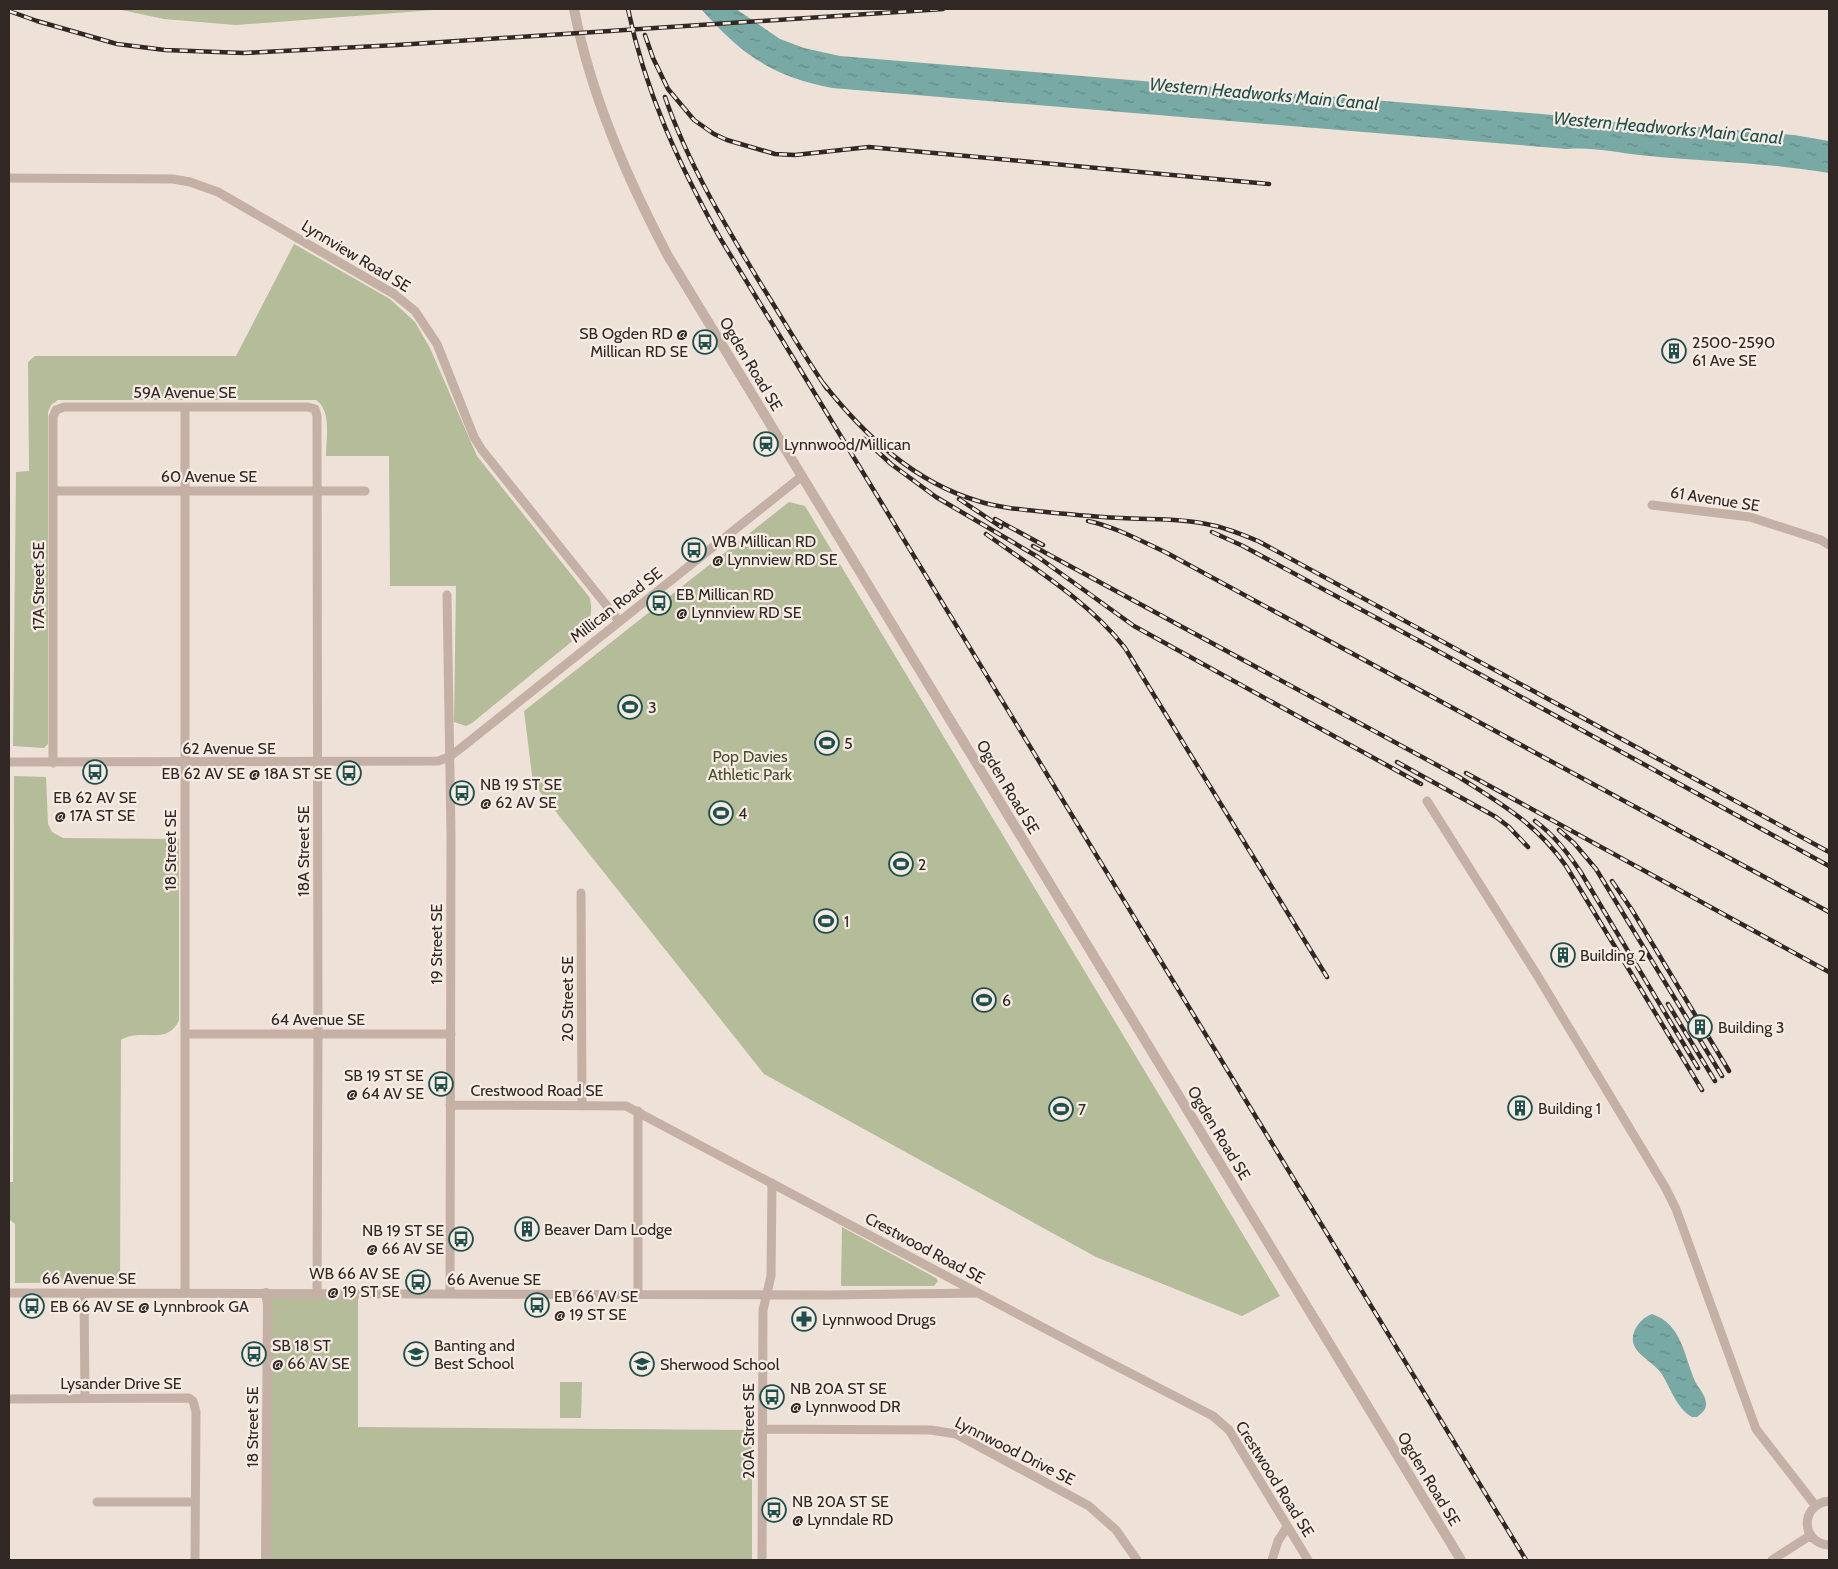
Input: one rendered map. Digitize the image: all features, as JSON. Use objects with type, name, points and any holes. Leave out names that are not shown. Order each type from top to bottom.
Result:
[{"type":"street","name":"Ogden Road SE","points":[[574,9],[588,67],[606,122],[644,211],[668,256],[1461,1560]]},
{"type":"street","name":"Lynnview Road SE","points":[[9,178],[159,178],[190,182],[218,192],[394,294],[415,311],[437,344],[474,437],[482,450],[619,620]]},
{"type":"street","name":"59A Avenue SE","points":[[56,410],[64,407],[308,407],[315,409]]},
{"type":"street","name":"18 Street SE","points":[[185,407],[185,1293]]},
{"type":"street","name":"18A Street SE","points":[[315,409],[317,416],[318,763],[317,1293]]},
{"type":"street","name":"17A Street SE","points":[[53,763],[53,417],[56,410]]},
{"type":"street","name":"Millican Road SE","points":[[448,758],[802,476]]},
{"type":"street","name":"60 Avenue SE","points":[[53,491],[365,491]]},
{"type":"street","name":"61 Avenue SE","points":[[1652,505],[1750,517],[1821,540],[1829,545]]},
{"type":"street","name":"19 Street SE","points":[[447,595],[448,758],[451,834],[450,1294]]},
{"type":"street","name":"62 Avenue SE","points":[[9,762],[438,762],[448,758]]},
{"type":"street","points":[[1427,801],[1546,990],[1665,1187],[1676,1209],[1756,1429],[1815,1506]]},
{"type":"street","name":"20 Street SE","points":[[581,893],[582,1106]]},
{"type":"street","name":"64 Avenue SE","points":[[185,1034],[451,1034]]},
{"type":"street","name":"Crestwood Road SE","points":[[450,1105],[626,1106],[638,1111],[1220,1421],[1229,1430],[1308,1560]]},
{"type":"street","points":[[638,1111],[638,1294]]},
{"type":"street","name":"20A Street SE","points":[[762,1560],[763,1310],[771,1276],[772,1183]]},
{"type":"street","name":"66 Avenue SE","points":[[9,1293],[979,1293]]},
{"type":"street","points":[[84,1293],[85,1398]]},
{"type":"street","name":"18 Street SE","points":[[266,1293],[268,1305],[266,1560]]},
{"type":"street","name":"Lysander Drive SE","points":[[9,1399],[189,1398],[193,1401],[196,1412],[195,1560]]},
{"type":"street","name":"Lynnwood Drive SE","points":[[763,1430],[931,1430],[956,1434],[1089,1506],[1116,1530],[1137,1560]]},
{"type":"street","points":[[1829,1501],[1815,1506],[1808,1517],[1807,1524],[1811,1535],[1819,1543],[1829,1545]]},
{"type":"street","points":[[97,1502],[194,1502]]},
{"type":"street","points":[[1272,1560],[1278,1541],[1287,1527]]},
{"type":"street","points":[[1772,1560],[1811,1535]]},
{"type":"green space","points":[[117,9],[447,9],[236,25],[164,19]]},
{"type":"green space","points":[[294,244],[390,299],[415,322],[430,348],[477,456],[590,598],[591,613],[587,626],[581,634],[472,723],[466,726],[454,722],[456,586],[390,586],[389,456],[326,456],[326,418],[321,405],[316,400],[58,400],[51,405],[48,412],[48,744],[44,748],[13,746],[16,472],[29,471],[28,362],[35,356],[236,356]]},
{"type":"green space","name":"Pop Davies Athletic Park","points":[[789,502],[805,506],[1280,1296],[1242,1316],[1096,1257],[764,1074],[533,783],[524,711]]},
{"type":"green space","points":[[14,776],[46,777],[48,824],[52,832],[63,838],[179,839],[179,1020],[168,1033],[161,1035],[137,1035],[121,1040],[120,1282],[15,1283],[15,1224],[9,1219],[9,1182],[13,1182]]},
{"type":"green space","points":[[842,1227],[936,1278],[938,1281],[934,1286],[841,1286]]},
{"type":"green space","points":[[266,1293],[358,1293],[358,1427],[752,1430],[752,1560],[266,1560]]},
{"type":"green space","points":[[560,1382],[582,1382],[581,1418],[560,1418]]},
{"type":"water","name":"Western Headworks Main Canal","points":[[701,9],[736,9],[780,39],[804,48],[840,56],[1553,115],[1590,121],[1688,126],[1794,135],[1829,141],[1829,173],[1805,169],[1639,155],[1594,149],[1567,149],[832,88],[791,77],[759,61],[730,39]]},
{"type":"water","points":[[1652,1314],[1670,1325],[1681,1342],[1695,1381],[1706,1402],[1706,1407],[1697,1417],[1692,1417],[1686,1413],[1674,1397],[1661,1373],[1635,1348],[1633,1335],[1637,1326],[1644,1318]]},
{"type":"railway","points":[[628,9],[644,69],[665,127],[677,155],[720,238],[1526,1560]]},
{"type":"railway","points":[[9,11],[117,44],[165,50],[244,53],[397,45],[943,9]]},
{"type":"railway","points":[[645,35],[653,58],[668,89],[694,120],[714,134],[727,140],[775,154],[795,155],[869,147],[1269,184]]},
{"type":"railway","points":[[665,97],[696,170],[721,217],[827,389]]},
{"type":"railway","points":[[823,383],[856,421],[892,454],[912,469],[955,493],[987,504],[1017,509],[1097,517],[1177,520],[1200,523],[1223,528],[1258,541],[1829,852]]},
{"type":"railway","points":[[864,439],[891,464],[936,497],[1038,557],[1134,626],[1421,784]]},
{"type":"railway","points":[[959,499],[1001,527]]},
{"type":"railway","points":[[995,519],[1043,545]]},
{"type":"railway","points":[[1088,521],[1138,539],[1167,553],[1829,912]]},
{"type":"railway","points":[[1212,532],[1243,546],[1425,644],[1829,866]]},
{"type":"railway","points":[[986,534],[1060,586],[1095,615],[1125,648],[1327,977]]},
{"type":"railway","points":[[1033,546],[1459,777],[1530,826],[1555,851],[1566,866],[1702,1090]]},
{"type":"railway","points":[[1397,762],[1496,817],[1509,827],[1528,847]]},
{"type":"railway","points":[[1466,773],[1829,972]]},
{"type":"railway","points":[[1535,821],[1560,844],[1580,871],[1698,1068]]},
{"type":"railway","points":[[1559,830],[1574,843],[1596,869],[1722,1076]]},
{"type":"railway","points":[[1612,881],[1632,910],[1729,1071]]},
{"type":"railway","points":[[1668,1004],[1715,1081]]},
{"type":"place","name":"SB Ogden RD @ Millican RD SE","points":[[705,342]]},
{"type":"place","name":"2500-2590 61 Ave SE","points":[[1674,351]]},
{"type":"place","name":"Lynnwood/Millican","points":[[766,444]]},
{"type":"place","name":"WB Millican RD @ Lynnview RD SE","points":[[694,550]]},
{"type":"place","name":"EB Millican RD @ Lynnview RD SE","points":[[659,603]]},
{"type":"place","name":"3","points":[[630,707]]},
{"type":"place","name":"5","points":[[827,743]]},
{"type":"place","name":"EB 62 AV SE @ 17A ST SE","points":[[95,772]]},
{"type":"place","name":"EB 62 AV SE @ 18A ST SE","points":[[349,773]]},
{"type":"place","name":"NB 19 ST SE @ 62 AV SE","points":[[462,793]]},
{"type":"place","name":"4","points":[[721,813]]},
{"type":"place","name":"2","points":[[901,864]]},
{"type":"place","name":"1","points":[[826,921]]},
{"type":"place","name":"Building 2","points":[[1563,955]]},
{"type":"place","name":"6","points":[[984,1000]]},
{"type":"place","name":"Building 3","points":[[1700,1027]]},
{"type":"place","name":"SB 19 ST SE @ 64 AV SE","points":[[441,1084]]},
{"type":"place","name":"Building 1","points":[[1520,1108]]},
{"type":"place","name":"7","points":[[1061,1109]]},
{"type":"place","name":"Beaver Dam Lodge","points":[[527,1229]]},
{"type":"place","name":"NB 19 ST SE @ 66 AV SE","points":[[461,1239]]},
{"type":"place","name":"WB 66 AV SE @ 19 ST SE","points":[[418,1282]]},
{"type":"place","name":"EB 66 AV SE @ 19 ST SE","points":[[537,1305]]},
{"type":"place","name":"EB 66 AV SE @ Lynnbrook GA","points":[[32,1306]]},
{"type":"place","name":"Lynnwood Drugs","points":[[804,1319]]},
{"type":"place","name":"SB 18 ST @ 66 AV SE","points":[[254,1354]]},
{"type":"place","name":"Banting and Best School","points":[[416,1354]]},
{"type":"place","name":"Sherwood School","points":[[642,1364]]},
{"type":"place","name":"NB 20A ST SE @ Lynnwood DR","points":[[772,1397]]},
{"type":"place","name":"NB 20A ST SE @ Lynndale RD","points":[[774,1510]]}]
